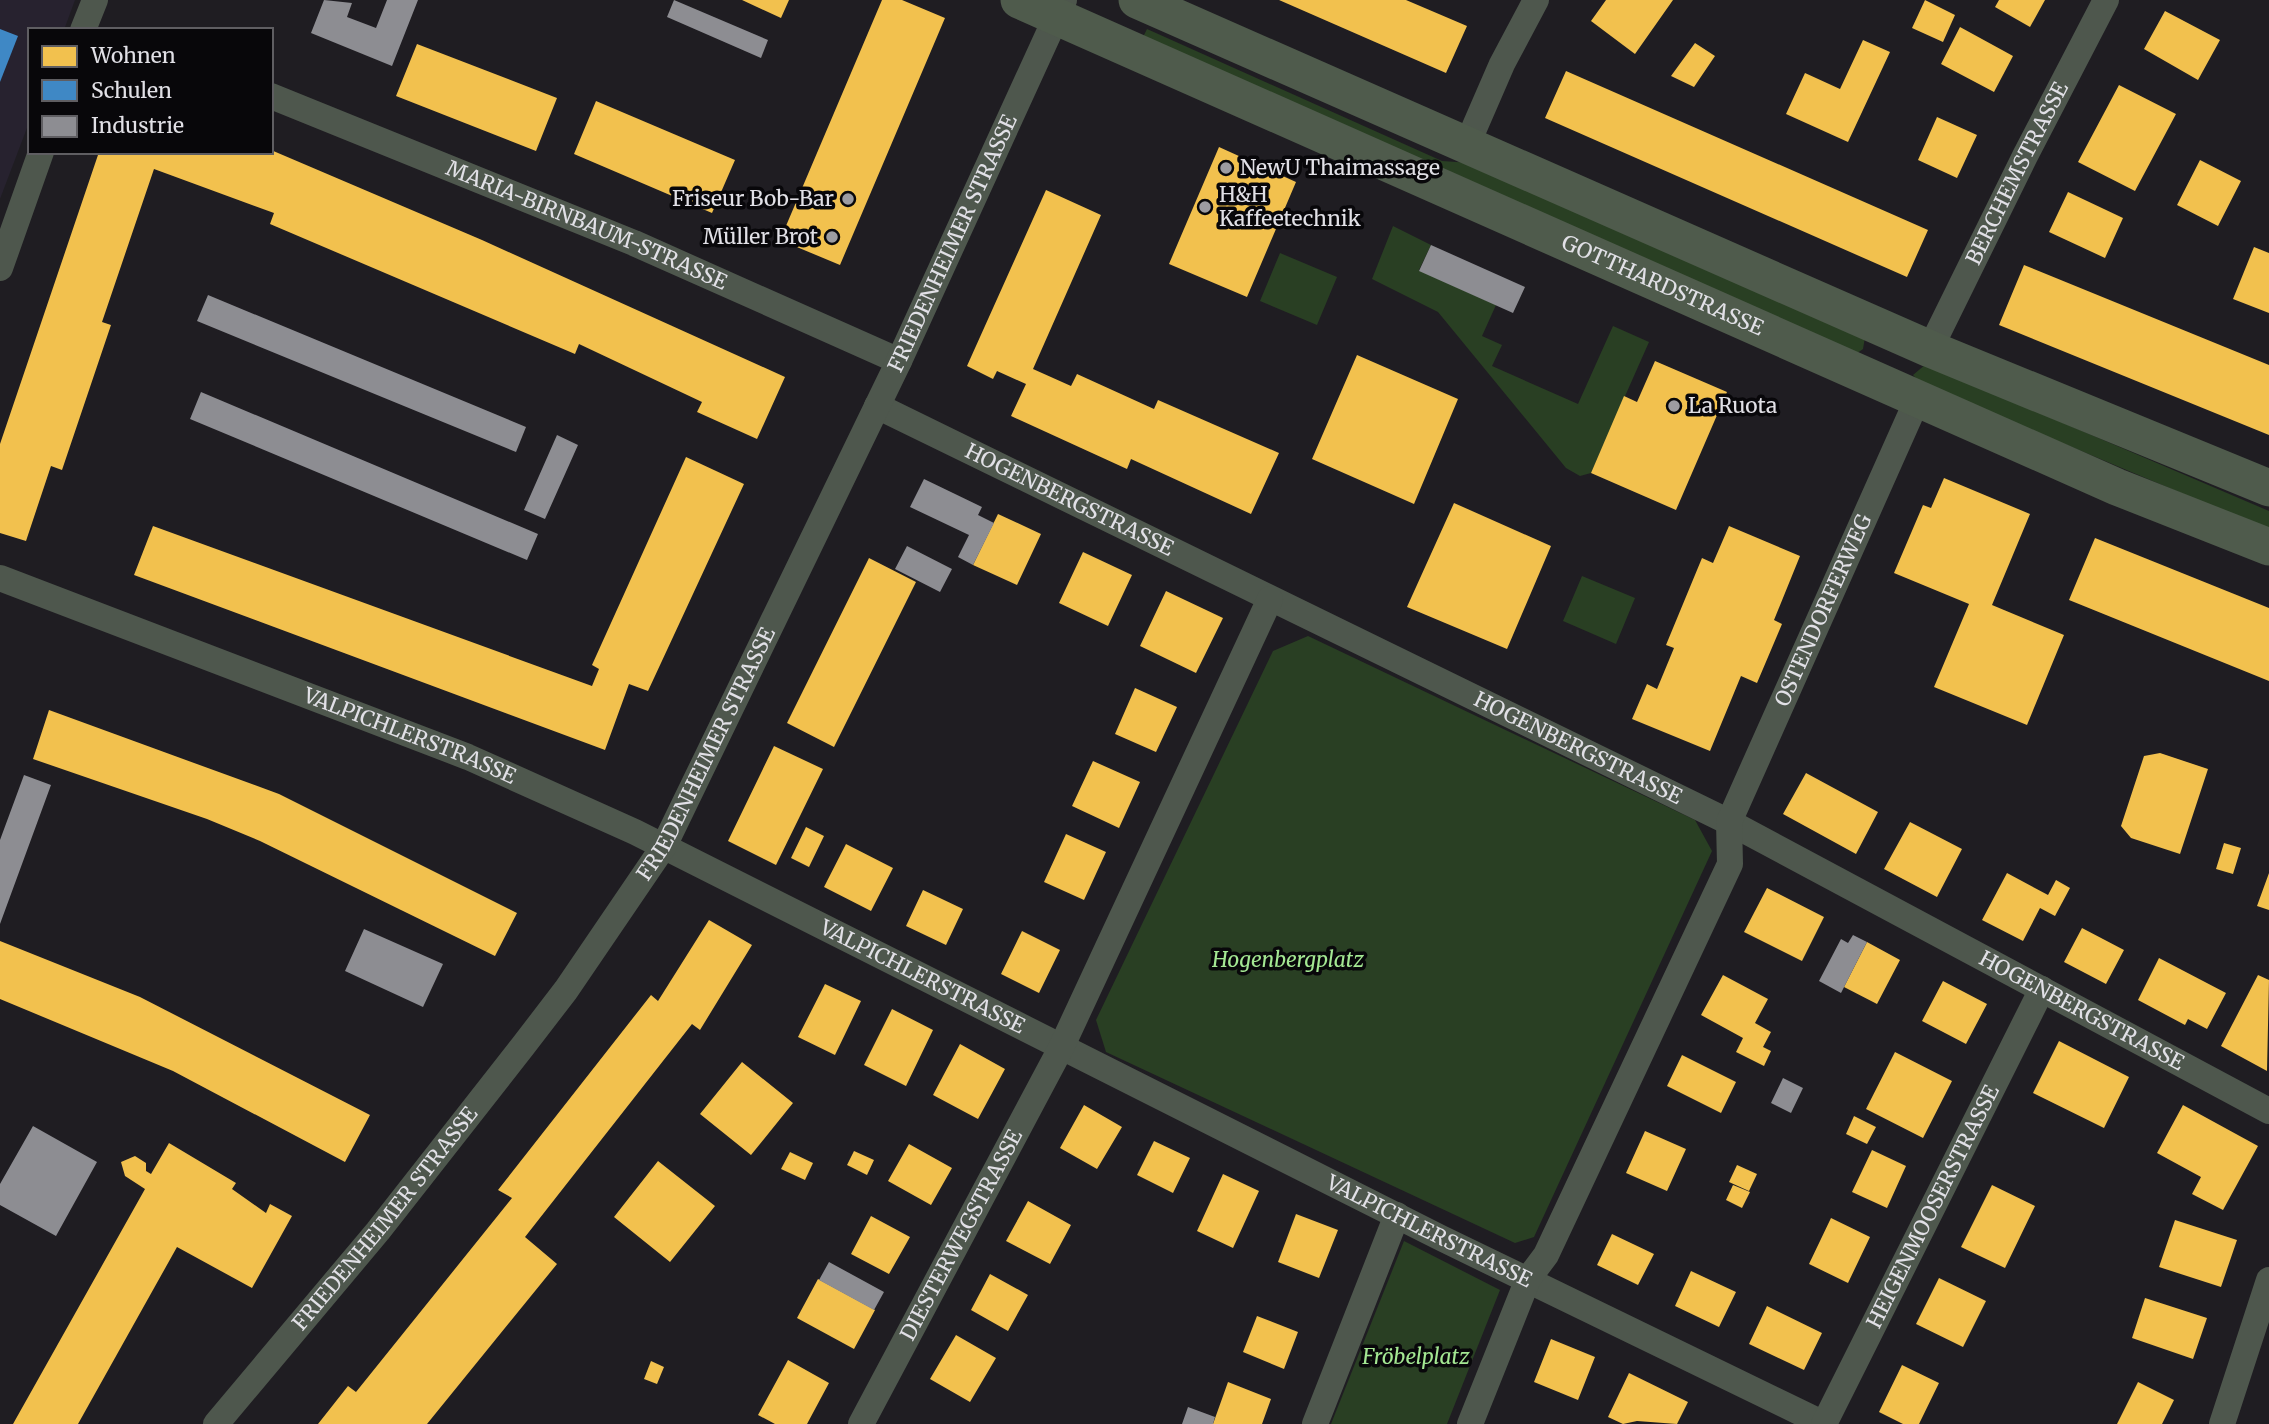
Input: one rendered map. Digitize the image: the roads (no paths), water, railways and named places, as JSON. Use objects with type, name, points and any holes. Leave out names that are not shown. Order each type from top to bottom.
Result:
[{"type":"main road","name":"GOTTHARDSTRASSE","points":[[1019,0],[1060,8],[2117,487],[2269,547]]},
{"type":"main road","points":[[1137,0],[1930,349],[2269,488]]},
{"type":"street","points":[[1466,147],[1502,65],[1536,0]]},
{"type":"street","name":"BERCHEMSTRASSE","points":[[1930,349],[2031,144],[2106,0]]},
{"type":"street","name":"FRIEDENHEIMER STRASSE","points":[[216,1424],[378,1231],[523,1046],[566,990],[664,846],[900,361],[1060,8]]},
{"type":"street","name":"MARIA-BIRNBAUM-STRASSE","points":[[273,97],[634,243],[900,361]]},
{"type":"street","points":[[0,268],[40,154]]},
{"type":"street","name":"OSTENDORFERWEG","points":[[1729,822],[1919,398]]},
{"type":"street","name":"HOGENBERGSTRASSE","points":[[877,406],[1729,822],[2269,1111]]},
{"type":"street","name":"VALPICHLERSTRASSE","points":[[0,578],[468,757],[664,846],[1061,1048],[1824,1424]]},
{"type":"street","points":[[1061,1048],[1270,599]]},
{"type":"street","points":[[1470,1424],[1528,1279],[1546,1255],[1730,864],[1729,822]]},
{"type":"street","name":"HEIGENMOOSERSTRASSE","points":[[1824,1424],[2042,989]]},
{"type":"street","name":"DIESTERWEGSTRASSE","points":[[861,1424],[1061,1048]]},
{"type":"street","points":[[1315,1424],[1397,1215]]},
{"type":"street","points":[[2222,1424],[2269,1280]]},
{"type":"place","name":"NewU Thaimassage","points":[[1226,168]]},
{"type":"place","name":"Friseur Bob-Bar","points":[[848,199]]},
{"type":"place","name":"H&H Kaffeetechnik","points":[[1205,207]]},
{"type":"place","name":"Müller Brot","points":[[832,237]]},
{"type":"place","name":"La Ruota","points":[[1674,406]]},
{"type":"park label","name":"Hogenbergplatz","points":[[1288,960]]},
{"type":"park label","name":"Fröbelplatz","points":[[1416,1357]]}]
